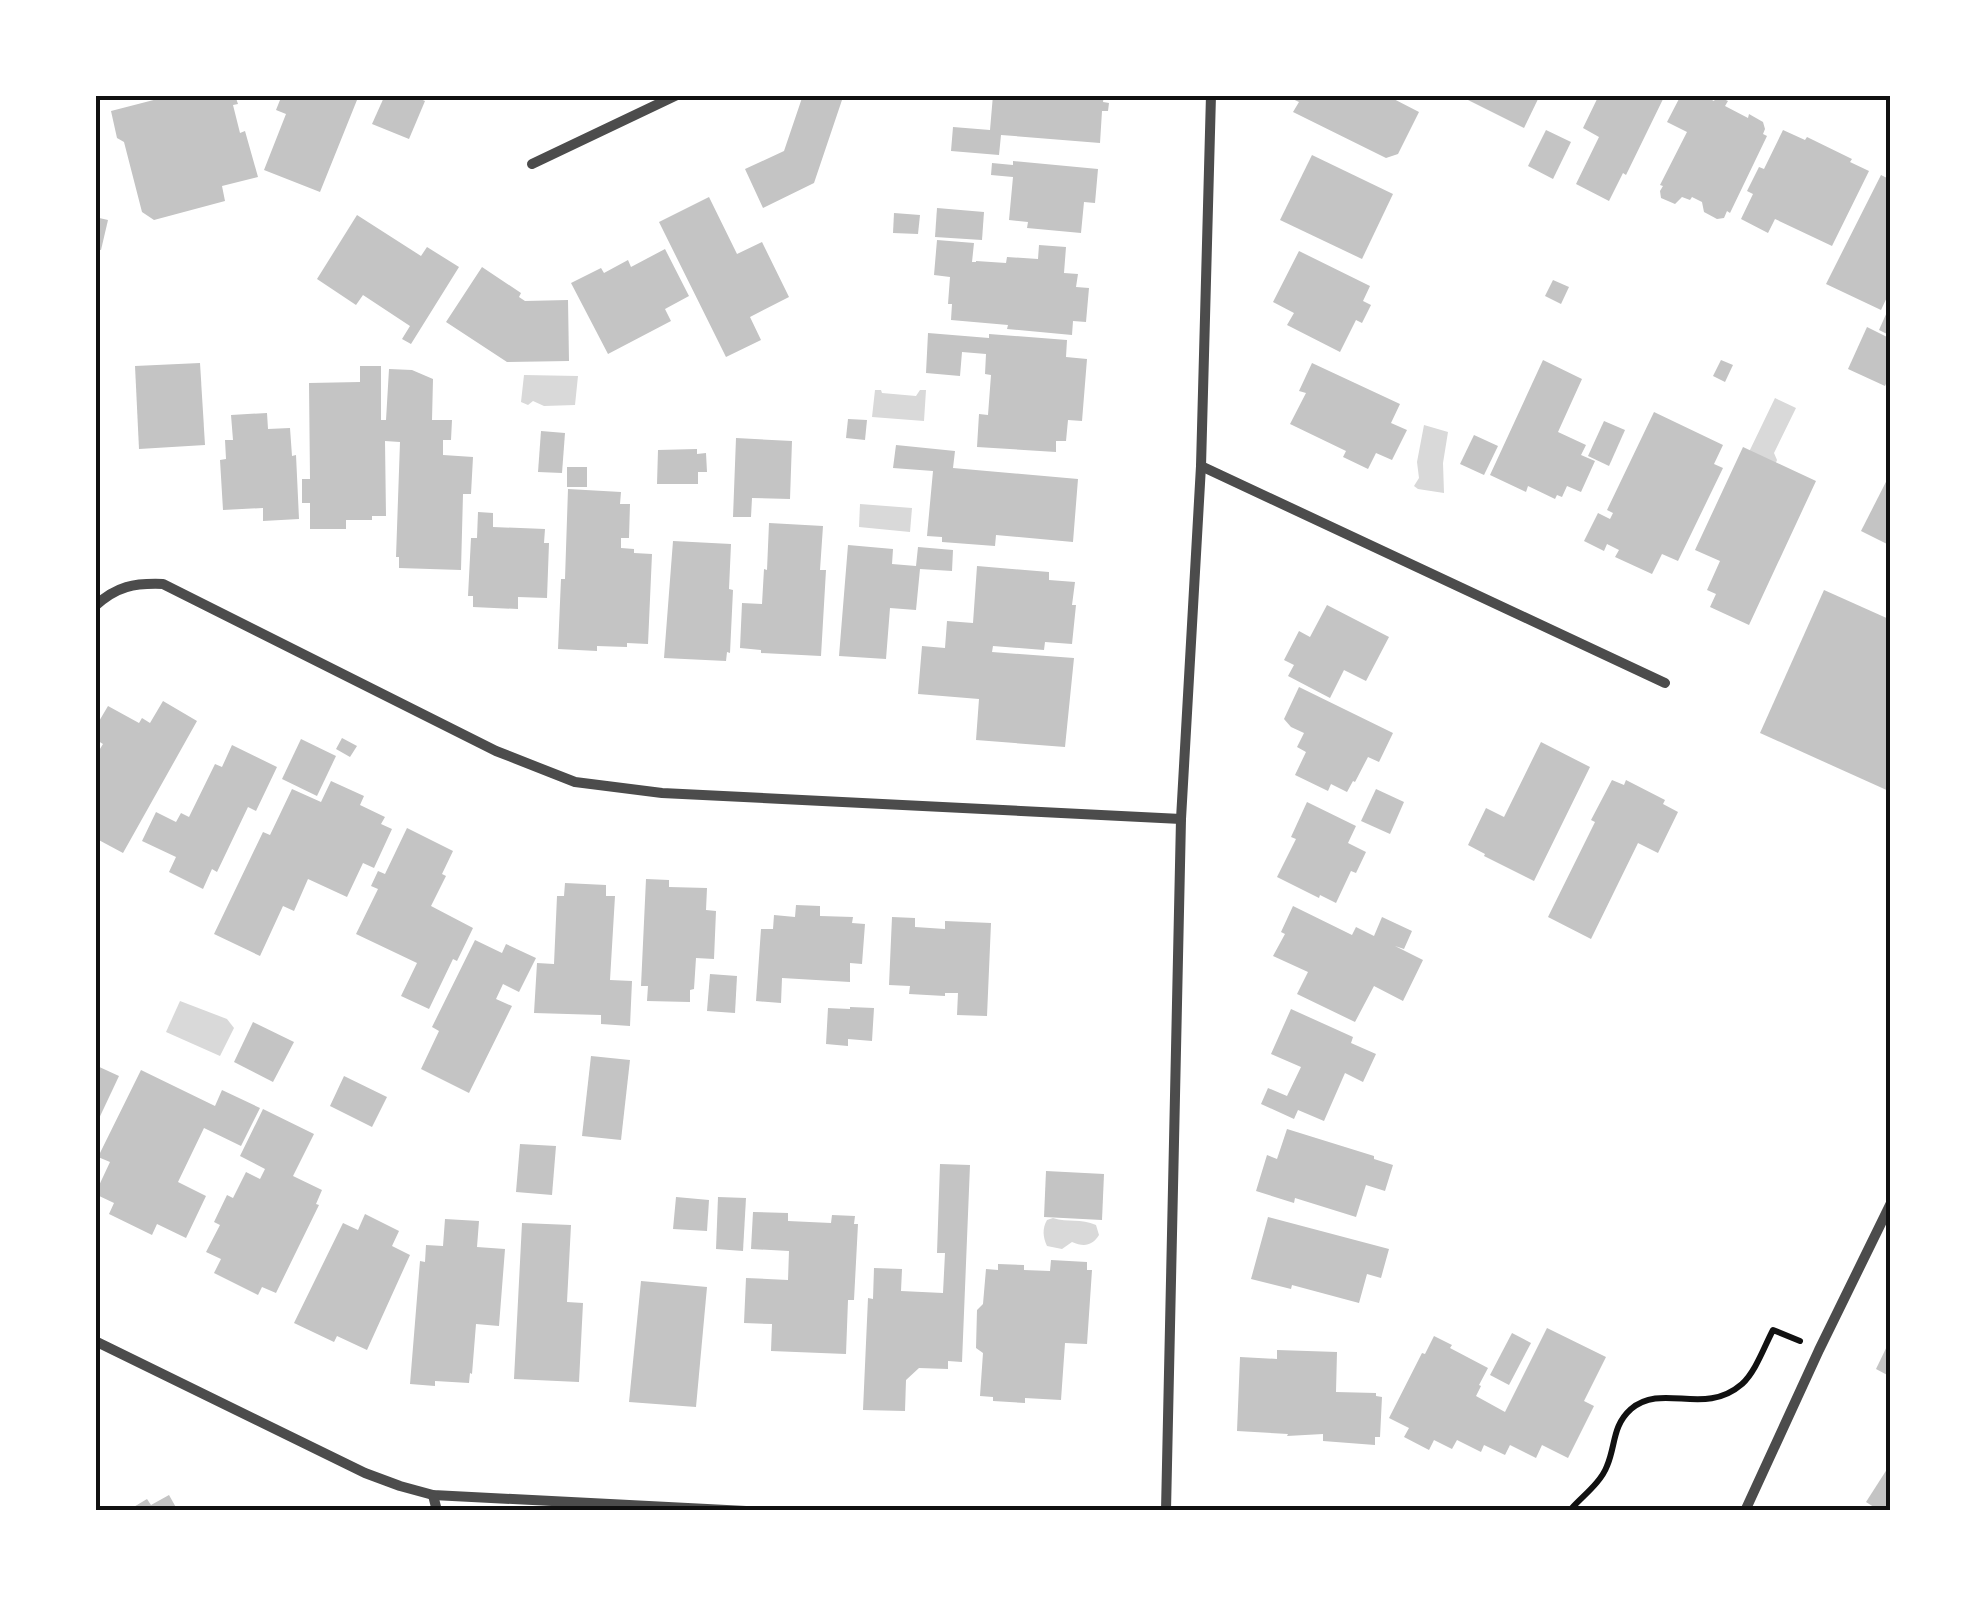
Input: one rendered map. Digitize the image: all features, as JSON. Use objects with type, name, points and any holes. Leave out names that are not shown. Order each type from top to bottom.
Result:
[{"type":"street","points":[[532,164],[676,95]]},
{"type":"street","points":[[1166,1511],[1181,819],[1201,466],[1211,95]]},
{"type":"street","points":[[1201,466],[1665,683]]},
{"type":"street","points":[[95,606],[110,593],[135,584],[163,584],[496,751],[575,782],[662,794],[1181,819]]},
{"type":"street","points":[[1745,1511],[1891,1203]]},
{"type":"street","points":[[97,1344],[365,1474],[400,1486],[434,1494],[746,1511]]},
{"type":"street","points":[[434,1494],[436,1511]]},
{"type":"path","points":[[1572,1508],[1608,1466],[1619,1422],[1642,1402],[1669,1398],[1700,1401],[1730,1392],[1745,1382],[1773,1330],[1820,1350]]},
{"type":"shaded area","points":[[524,375],[578,376],[575,405],[521,402]]},
{"type":"shaded area","points":[[875,390],[916,396],[920,390],[926,390],[924,421],[872,417]]},
{"type":"shaded area","points":[[1775,398],[1796,408],[1774,453],[1775,465],[1749,452]]},
{"type":"shaded area","points":[[1424,425],[1448,432],[1444,493],[1414,486],[1419,478],[1417,462]]},
{"type":"shaded area","points":[[860,504],[912,508],[910,532],[859,527]]},
{"type":"shaded area","points":[[180,1001],[227,1019],[234,1028],[220,1056],[166,1032]]},
{"type":"shaded area","points":[[1053,1218],[1096,1225],[1099,1235],[1087,1244],[1072,1242],[1062,1249],[1047,1246],[1044,1227]]},
{"type":"building","points":[[173,95],[235,95],[238,104],[233,105],[240,133],[245,131],[258,177],[222,186],[225,201],[154,220],[142,212],[124,142],[117,138],[111,111]]},
{"type":"building","points":[[282,95],[359,95],[320,192],[264,170],[286,114],[276,110]]},
{"type":"building","points":[[385,95],[411,95],[425,101],[409,139],[372,124]]},
{"type":"building","points":[[803,95],[827,95],[842,100],[814,183],[763,208],[745,169],[784,151]]},
{"type":"building","points":[[993,95],[1104,95],[1103,102],[1109,103],[1108,111],[1102,111],[1100,143],[1001,135],[999,155],[951,151],[953,127],[990,130]]},
{"type":"building","points":[[1284,95],[1386,95],[1419,112],[1398,154],[1386,158],[1293,112],[1299,102]]},
{"type":"building","points":[[1458,95],[1540,95],[1524,128]]},
{"type":"building","points":[[1599,95],[1665,95],[1609,201],[1576,184],[1599,137],[1583,128]]},
{"type":"building","points":[[1681,95],[1702,95],[1714,101],[1717,96],[1728,101],[1725,106],[1763,122],[1763,134],[1767,136],[1724,218],[1704,212],[1702,202],[1692,197],[1682,197],[1675,204],[1661,198],[1660,185],[1687,132],[1667,122]]},
{"type":"building","points":[[1546,130],[1571,142],[1553,179],[1528,166]]},
{"type":"building","points":[[1783,130],[1805,140],[1807,137],[1869,171],[1832,246],[1775,219],[1768,233],[1741,219],[1753,194],[1747,191],[1759,167],[1764,169]]},
{"type":"building","points":[[1312,155],[1393,194],[1362,259],[1280,220]]},
{"type":"building","points":[[1013,161],[1098,169],[1095,203],[1084,202],[1081,233],[1027,228],[1028,222],[1009,220],[1013,177],[991,175],[992,163],[1013,165]]},
{"type":"building","points":[[1881,175],[1891,180],[1891,294],[1881,310],[1826,284]]},
{"type":"building","points":[[709,197],[737,254],[762,242],[789,297],[750,317],[761,340],[726,357],[659,222]]},
{"type":"building","points":[[937,208],[984,212],[982,240],[935,237]]},
{"type":"building","points":[[894,213],[920,215],[918,234],[893,233]]},
{"type":"building","points":[[357,215],[421,256],[427,247],[459,267],[411,344],[402,339],[410,326],[363,295],[356,305],[317,279]]},
{"type":"building","points":[[95,217],[108,220],[101,250],[95,249]]},
{"type":"building","points":[[937,240],[974,243],[972,262],[1006,263],[1007,257],[1038,259],[1039,245],[1066,247],[1064,273],[1078,274],[1076,287],[1089,288],[1086,322],[1073,321],[1072,335],[951,320],[950,277],[934,275]]},
{"type":"building","points":[[665,249],[689,296],[665,309],[671,321],[608,354],[571,283],[601,268],[604,273],[628,260],[631,267]]},
{"type":"building","points":[[1299,251],[1370,286],[1363,301],[1371,305],[1362,323],[1356,320],[1340,352],[1287,325],[1294,313],[1273,302]]},
{"type":"building","points":[[482,267],[521,293],[519,297],[525,301],[568,300],[569,361],[507,362],[446,322]]},
{"type":"building","points":[[1553,280],[1569,287],[1561,304],[1545,296]]},
{"type":"building","points":[[1891,303],[1891,336],[1879,330]]},
{"type":"building","points":[[1867,327],[1891,339],[1891,373],[1885,386],[1848,369]]},
{"type":"building","points":[[928,333],[1067,340],[1066,357],[1087,359],[1082,421],[1068,420],[1066,441],[1056,441],[1056,452],[977,447],[979,414],[988,415],[991,375],[985,374],[986,354],[962,352],[960,376],[926,373]]},
{"type":"building","points":[[1543,360],[1582,379],[1558,432],[1586,445],[1581,455],[1595,461],[1581,492],[1567,486],[1562,497],[1557,495],[1555,499],[1528,486],[1526,492],[1490,475]]},
{"type":"building","points":[[1721,360],[1733,365],[1725,382],[1713,376]]},
{"type":"building","points":[[200,363],[205,445],[139,449],[135,366]]},
{"type":"building","points":[[1312,363],[1400,404],[1391,423],[1407,430],[1392,460],[1376,453],[1368,469],[1343,457],[1346,451],[1290,424],[1306,393],[1299,391]]},
{"type":"building","points":[[360,366],[381,366],[381,420],[386,420],[389,369],[412,370],[433,379],[432,420],[452,420],[451,440],[443,440],[443,455],[473,457],[471,494],[463,494],[461,570],[399,568],[396,557],[400,442],[385,441],[386,516],[346,520],[346,529],[310,529],[310,503],[302,503],[302,479],[310,479],[309,383],[360,382]]},
{"type":"building","points":[[1654,412],[1723,445],[1714,464],[1723,468],[1678,561],[1662,554],[1652,574],[1615,557],[1619,550],[1607,544],[1604,551],[1584,541],[1598,513],[1610,519],[1613,513],[1607,510]]},
{"type":"building","points":[[267,413],[268,429],[290,428],[292,456],[296,455],[299,519],[263,521],[263,508],[223,510],[220,460],[226,459],[225,440],[233,440],[231,415]]},
{"type":"building","points":[[848,419],[867,420],[865,440],[846,438]]},
{"type":"building","points":[[1604,421],[1625,430],[1609,466],[1588,456]]},
{"type":"building","points":[[541,431],[565,433],[562,473],[538,472]]},
{"type":"building","points":[[1474,435],[1498,446],[1484,475],[1460,464]]},
{"type":"building","points":[[736,438],[792,441],[790,499],[752,498],[751,517],[733,517]]},
{"type":"building","points":[[896,445],[955,451],[953,468],[1078,479],[1073,542],[996,535],[995,546],[942,542],[942,537],[927,536],[933,471],[893,468]]},
{"type":"building","points":[[1743,447],[1816,481],[1749,625],[1710,607],[1716,594],[1707,590],[1720,561],[1695,550]]},
{"type":"building","points":[[697,449],[697,454],[706,453],[707,472],[698,472],[698,484],[657,484],[658,450]]},
{"type":"building","points":[[567,467],[587,467],[587,487],[567,487]]},
{"type":"building","points":[[1891,472],[1891,546],[1861,531]]},
{"type":"building","points":[[568,489],[621,492],[620,504],[630,504],[629,538],[621,538],[621,548],[652,554],[648,644],[597,646],[597,651],[558,649]]},
{"type":"building","points":[[478,512],[493,513],[493,527],[545,529],[544,543],[549,543],[547,598],[518,597],[518,609],[473,607],[473,596],[468,596],[471,538],[477,538]]},
{"type":"building","points":[[769,523],[823,526],[820,570],[826,570],[821,656],[740,648],[742,603],[762,604]]},
{"type":"building","points":[[673,541],[731,544],[729,589],[733,590],[730,653],[727,652],[726,661],[664,658]]},
{"type":"building","points":[[848,545],[893,549],[892,564],[916,566],[918,547],[953,550],[952,571],[920,569],[916,610],[890,608],[886,659],[839,656]]},
{"type":"building","points":[[977,566],[1049,572],[1049,580],[1075,582],[1072,644],[1045,642],[1044,650],[993,646],[992,652],[1074,658],[1065,747],[976,740],[979,699],[918,694],[922,646],[945,648],[947,621],[973,623]]},
{"type":"building","points":[[1824,590],[1891,620],[1891,792],[1760,733]]},
{"type":"building","points":[[1327,605],[1389,637],[1366,681],[1344,670],[1330,698],[1288,676],[1294,665],[1284,660],[1299,631],[1310,637]]},
{"type":"building","points":[[1299,687],[1393,733],[1379,762],[1368,757],[1347,792],[1331,784],[1328,791],[1295,775],[1306,752],[1297,747],[1304,733],[1284,719]]},
{"type":"building","points":[[163,701],[197,721],[123,853],[95,838],[95,757],[103,744],[95,739],[95,728],[108,706],[139,723],[142,718],[150,723]]},
{"type":"building","points":[[342,738],[357,746],[350,757],[336,749]]},
{"type":"building","points":[[301,739],[336,756],[317,796],[282,779]]},
{"type":"building","points":[[1541,742],[1590,767],[1534,881],[1468,845],[1486,808],[1504,817]]},
{"type":"building","points":[[232,745],[277,767],[256,811],[248,807],[217,872],[212,869],[203,889],[169,872],[176,857],[142,841],[156,812],[176,822],[181,813],[189,817],[215,764],[222,767]]},
{"type":"building","points":[[1612,780],[1624,785],[1626,780],[1665,800],[1663,804],[1678,812],[1658,853],[1638,843],[1591,939],[1548,917]]},
{"type":"building","points":[[331,781],[364,796],[360,805],[385,817],[381,824],[392,829],[374,868],[363,863],[347,897],[308,879],[294,911],[283,906],[260,956],[214,934],[263,832],[270,835],[292,789],[321,802]]},
{"type":"building","points":[[1376,789],[1404,802],[1390,834],[1361,821]]},
{"type":"building","points":[[1307,802],[1356,826],[1348,843],[1366,852],[1356,873],[1351,871],[1336,903],[1277,877],[1296,839],[1291,837]]},
{"type":"building","points":[[407,828],[453,851],[431,906],[473,928],[429,1009],[401,996],[417,963],[356,934],[378,889],[371,886],[378,871],[385,874]]},
{"type":"building","points":[[646,879],[669,880],[669,887],[707,888],[706,910],[716,911],[714,959],[696,958],[690,1002],[647,1001],[648,986],[641,986]]},
{"type":"building","points":[[565,883],[606,885],[606,896],[615,896],[610,980],[632,981],[630,1026],[601,1024],[601,1015],[534,1013],[537,963],[554,964],[557,896],[564,896]]},
{"type":"building","points":[[796,905],[820,906],[820,916],[853,917],[852,923],[865,924],[862,964],[850,963],[850,982],[782,978],[781,1003],[756,1001],[761,929],[773,929],[774,915],[795,917]]},
{"type":"building","points":[[1293,906],[1352,935],[1356,927],[1374,936],[1382,917],[1412,931],[1404,949],[1395,946],[1423,960],[1403,1001],[1374,986],[1355,1022],[1297,994],[1308,972],[1273,956]]},
{"type":"building","points":[[892,917],[915,918],[915,927],[945,929],[945,921],[991,923],[987,1016],[957,1015],[958,993],[909,994],[910,986],[889,985]]},
{"type":"building","points":[[475,940],[502,953],[506,944],[536,958],[519,992],[503,984],[496,999],[512,1006],[469,1093],[421,1069],[439,1031],[432,1027]]},
{"type":"building","points":[[710,974],[737,976],[735,1013],[707,1011]]},
{"type":"building","points":[[828,1008],[874,1008],[872,1041],[848,1039],[848,1046],[826,1044]]},
{"type":"building","points":[[1291,1009],[1353,1037],[1351,1043],[1376,1054],[1363,1082],[1345,1073],[1324,1121],[1298,1110],[1294,1119],[1261,1104],[1268,1088],[1287,1096],[1301,1067],[1271,1054]]},
{"type":"building","points":[[253,1022],[294,1042],[273,1082],[234,1062]]},
{"type":"building","points":[[591,1056],[630,1060],[621,1140],[582,1136]]},
{"type":"building","points":[[95,1065],[119,1076],[95,1127]]},
{"type":"building","points":[[141,1070],[215,1106],[222,1090],[260,1108],[241,1146],[204,1128],[178,1182],[206,1196],[186,1238],[157,1224],[152,1235],[109,1214],[114,1203],[95,1194],[110,1162],[98,1157]]},
{"type":"building","points":[[344,1076],[387,1097],[372,1127],[330,1106]]},
{"type":"building","points":[[263,1109],[314,1134],[293,1176],[322,1190],[316,1204],[319,1205],[276,1293],[262,1287],[258,1295],[214,1273],[221,1259],[206,1252],[220,1225],[214,1222],[227,1195],[233,1198],[246,1172],[260,1179],[265,1169],[240,1156]]},
{"type":"building","points":[[1287,1129],[1393,1165],[1385,1191],[1366,1185],[1356,1217],[1295,1198],[1294,1203],[1256,1191],[1267,1155],[1277,1159]]},
{"type":"building","points":[[520,1144],[556,1146],[552,1195],[516,1192]]},
{"type":"building","points":[[940,1164],[970,1165],[962,1362],[948,1361],[948,1369],[919,1368],[906,1380],[905,1411],[863,1410],[868,1298],[873,1299],[874,1268],[902,1269],[901,1291],[943,1293],[945,1253],[937,1253]]},
{"type":"building","points":[[1046,1171],[1104,1174],[1102,1220],[1044,1217]]},
{"type":"building","points":[[676,1197],[709,1200],[707,1231],[673,1229]]},
{"type":"building","points":[[718,1197],[746,1198],[743,1251],[716,1249]]},
{"type":"building","points":[[753,1212],[788,1213],[788,1221],[831,1223],[832,1215],[855,1216],[854,1224],[858,1224],[854,1300],[848,1300],[846,1354],[771,1351],[772,1324],[744,1323],[746,1278],[788,1280],[789,1251],[751,1249]]},
{"type":"building","points":[[365,1214],[399,1231],[392,1246],[410,1255],[367,1350],[337,1336],[334,1342],[294,1323],[343,1223],[358,1230]]},
{"type":"building","points":[[1268,1217],[1389,1249],[1381,1278],[1367,1274],[1359,1303],[1292,1285],[1291,1289],[1251,1279]]},
{"type":"building","points":[[445,1219],[479,1221],[477,1247],[505,1249],[499,1326],[476,1324],[469,1383],[410,1384],[420,1261],[425,1262],[426,1245],[443,1246]]},
{"type":"building","points":[[522,1223],[571,1225],[567,1302],[583,1303],[579,1382],[514,1379]]},
{"type":"building","points":[[1051,1260],[1087,1262],[1087,1270],[1092,1270],[1087,1344],[1065,1343],[1061,1400],[1025,1398],[1025,1403],[980,1396],[983,1353],[976,1348],[977,1310],[983,1304],[986,1269],[998,1270],[998,1264],[1050,1271]]},
{"type":"building","points":[[641,1281],[707,1287],[696,1407],[629,1402]]},
{"type":"building","points":[[1547,1328],[1606,1357],[1584,1401],[1594,1406],[1568,1458],[1542,1445],[1536,1458],[1510,1445],[1505,1455],[1484,1445],[1481,1452],[1457,1440],[1452,1449],[1434,1440],[1429,1450],[1404,1437],[1409,1428],[1389,1418],[1434,1336],[1488,1368],[1476,1396],[1505,1412]]},
{"type":"building","points":[[1512,1333],[1531,1343],[1509,1385],[1490,1375]]},
{"type":"building","points":[[1891,1338],[1891,1377],[1876,1369]]},
{"type":"building","points":[[1277,1350],[1337,1352],[1336,1392],[1376,1393],[1382,1397],[1380,1437],[1375,1437],[1375,1445],[1323,1441],[1323,1434],[1287,1436],[1237,1431],[1240,1357],[1277,1359]]},
{"type":"building","points":[[1891,1463],[1891,1511],[1880,1511],[1866,1502]]},
{"type":"building","points":[[169,1495],[178,1511],[127,1511],[147,1499],[151,1505]]}]
